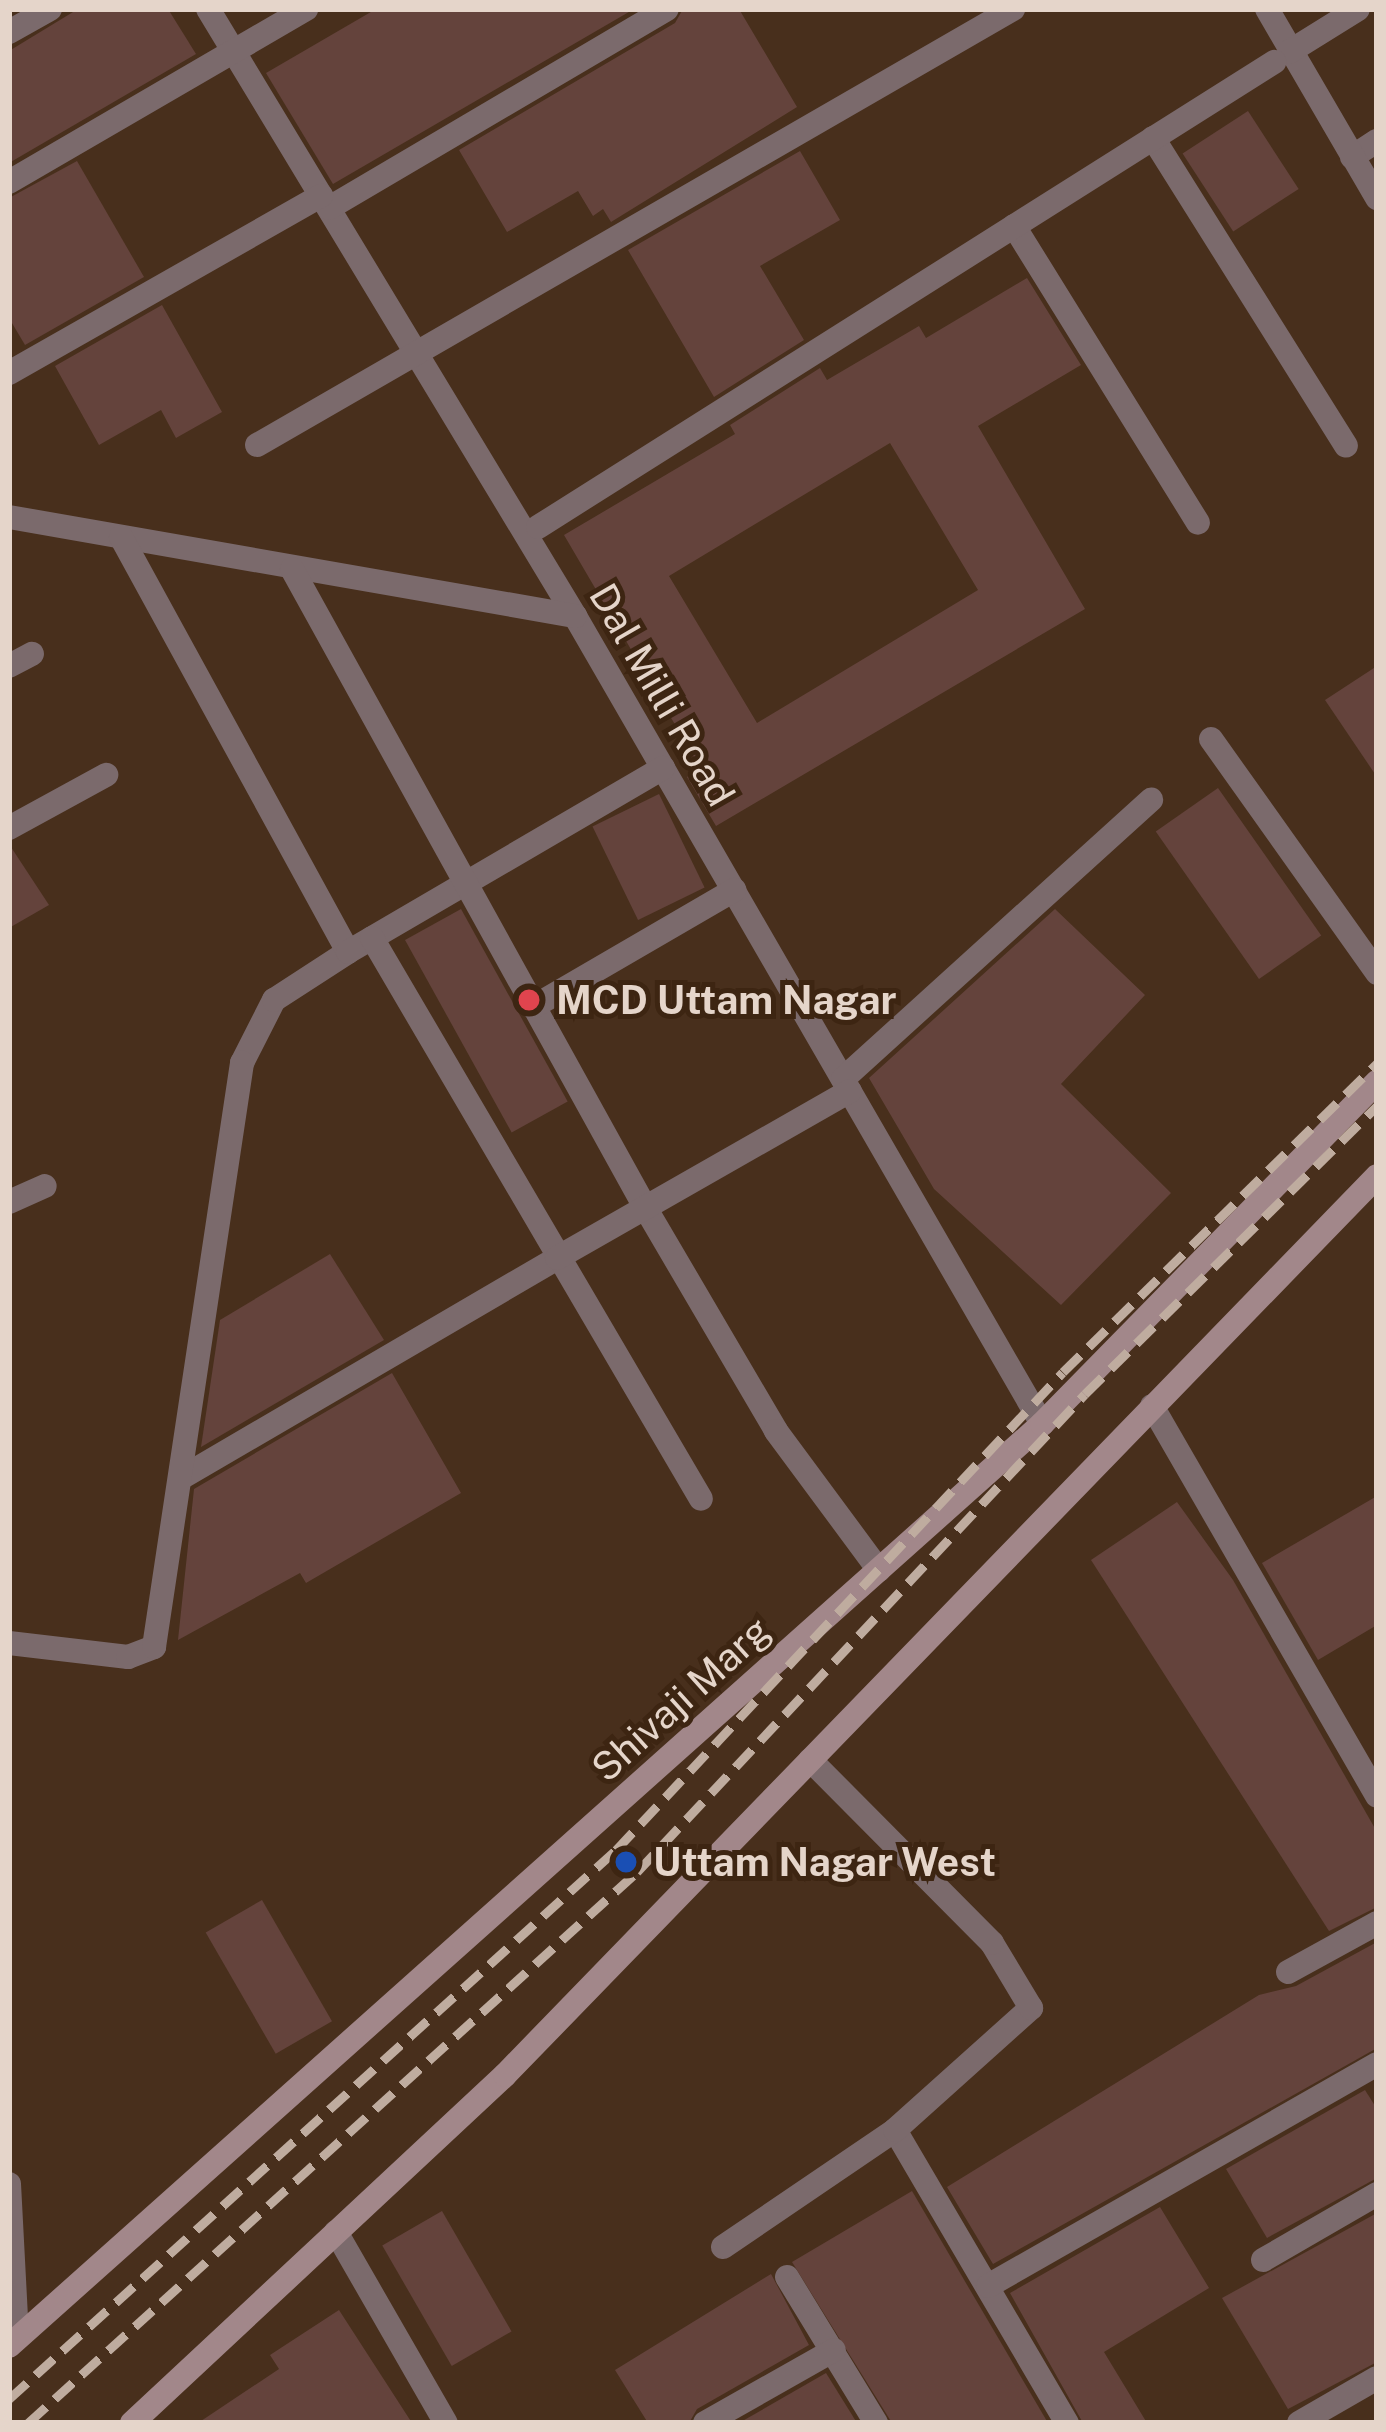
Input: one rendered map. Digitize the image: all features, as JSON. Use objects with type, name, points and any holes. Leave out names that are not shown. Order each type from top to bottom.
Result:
[{"type":"main road","name":"Shivaji Marg","points":[[13,2342],[1042,1424],[1377,1082]]},
{"type":"main road","points":[[132,2423],[505,2075],[1377,1177]]},
{"type":"street","points":[[9,32],[50,9]]},
{"type":"street","name":"Dal Milli Road","points":[[208,9],[418,355],[532,531],[575,616],[1042,1424]]},
{"type":"street","points":[[9,182],[306,9]]},
{"type":"street","points":[[9,374],[667,9]]},
{"type":"street","points":[[257,445],[1013,9]]},
{"type":"street","points":[[1268,9],[1281,57],[1377,198]]},
{"type":"street","points":[[532,531],[1358,9]]},
{"type":"street","points":[[1153,138],[1346,446]]},
{"type":"street","points":[[1352,157],[1377,141]]},
{"type":"street","points":[[1014,226],[1198,523]]},
{"type":"street","points":[[9,517],[575,616]]},
{"type":"street","points":[[121,538],[348,952]]},
{"type":"street","points":[[292,569],[646,1209],[776,1431],[879,1570]]},
{"type":"street","points":[[1211,739],[1377,973]]},
{"type":"street","points":[[9,1643],[128,1657],[154,1647],[182,1478],[199,1299],[242,1063],[274,1000],[663,768]]},
{"type":"street","points":[[9,828],[106,775]]},
{"type":"street","points":[[182,1478],[646,1209],[846,1085],[1151,800]]},
{"type":"street","points":[[533,1007],[734,890]]},
{"type":"street","points":[[371,938],[701,1499]]},
{"type":"street","points":[[9,1202],[45,1186]]},
{"type":"street","points":[[1152,1406],[1377,1796]]},
{"type":"street","points":[[723,2247],[895,2130],[1026,2017],[1031,1998],[992,1943],[810,1760]]},
{"type":"street","points":[[1288,1972],[1377,1923]]},
{"type":"street","points":[[988,2286],[1377,2064]]},
{"type":"street","points":[[895,2130],[1067,2423]]},
{"type":"street","points":[[9,2184],[13,2342]]},
{"type":"street","points":[[1263,2260],[1377,2194]]},
{"type":"street","points":[[336,2232],[446,2423]]},
{"type":"street","points":[[787,2277],[876,2423]]},
{"type":"street","points":[[704,2423],[834,2350]]},
{"type":"street","points":[[1299,2423],[1377,2378]]},
{"type":"building","points":[[78,9],[168,9],[196,54],[9,163],[9,51]]},
{"type":"building","points":[[376,9],[634,9],[333,184],[266,73]]},
{"type":"building","points":[[683,9],[739,9],[797,107],[611,222],[603,209],[593,216],[578,191],[507,232],[459,150],[675,23]]},
{"type":"building","points":[[1248,111],[1299,189],[1233,231],[1183,153]]},
{"type":"building","points":[[800,151],[840,220],[760,266],[804,340],[714,397],[628,250]]},
{"type":"building","points":[[77,161],[144,277],[25,345],[9,318],[9,198]]},
{"type":"building","points":[[1027,278],[1081,365],[978,426],[1085,609],[716,826],[687,777],[701,769],[564,535],[735,434],[730,425],[820,368],[827,380],[919,326],[926,338]],"holes":[[[890,443],[978,590],[757,723],[669,576]]]},
{"type":"building","points":[[162,305],[222,412],[176,438],[161,410],[99,445],[55,366]]},
{"type":"building","points":[[1377,666],[1377,777],[1325,700]]},
{"type":"building","points":[[1218,788],[1321,935],[1259,979],[1156,832]]},
{"type":"building","points":[[659,794],[705,887],[638,920],[592,826]]},
{"type":"building","points":[[9,844],[49,905],[9,928]]},
{"type":"building","points":[[461,909],[568,1101],[512,1132],[405,940]]},
{"type":"building","points":[[1055,909],[1145,995],[1061,1084],[1171,1193],[1061,1305],[934,1189],[869,1078]]},
{"type":"building","points":[[330,1254],[384,1340],[201,1447],[220,1320]]},
{"type":"building","points":[[392,1373],[461,1493],[306,1583],[300,1573],[178,1640],[194,1489]]},
{"type":"building","points":[[1377,1496],[1377,1625],[1318,1660],[1262,1563]]},
{"type":"building","points":[[1177,1502],[1233,1580],[1377,1832],[1377,1907],[1329,1931],[1091,1560]]},
{"type":"building","points":[[262,1900],[332,2021],[276,2054],[206,1932]]},
{"type":"building","points":[[1377,1942],[1377,2048],[993,2264],[947,2187],[1259,1995],[1296,1986]]},
{"type":"building","points":[[1365,2090],[1377,2109],[1377,2178],[1267,2238],[1226,2169]]},
{"type":"building","points":[[912,2191],[1048,2423],[892,2423],[792,2262]]},
{"type":"building","points":[[1160,2207],[1209,2288],[1104,2352],[1147,2423],[1083,2423],[1010,2293]]},
{"type":"building","points":[[442,2211],[512,2331],[452,2366],[382,2246]]},
{"type":"building","points":[[1377,2213],[1377,2362],[1288,2409],[1222,2298]]},
{"type":"building","points":[[771,2274],[809,2345],[697,2409],[689,2423],[648,2423],[615,2370]]},
{"type":"building","points":[[339,2310],[412,2423],[198,2423],[279,2369],[270,2355]]},
{"type":"building","points":[[826,2373],[857,2423],[739,2423]]},
{"type":"railway","points":[[9,2399],[616,1850],[1063,1372],[1377,1063]]},
{"type":"railway","points":[[28,2423],[637,1872],[1085,1394],[1377,1106]]},
{"type":"place","name":"MCD Uttam Nagar","points":[[529,1000]]},
{"type":"place","name":"Uttam Nagar West","points":[[626,1862]]}]
